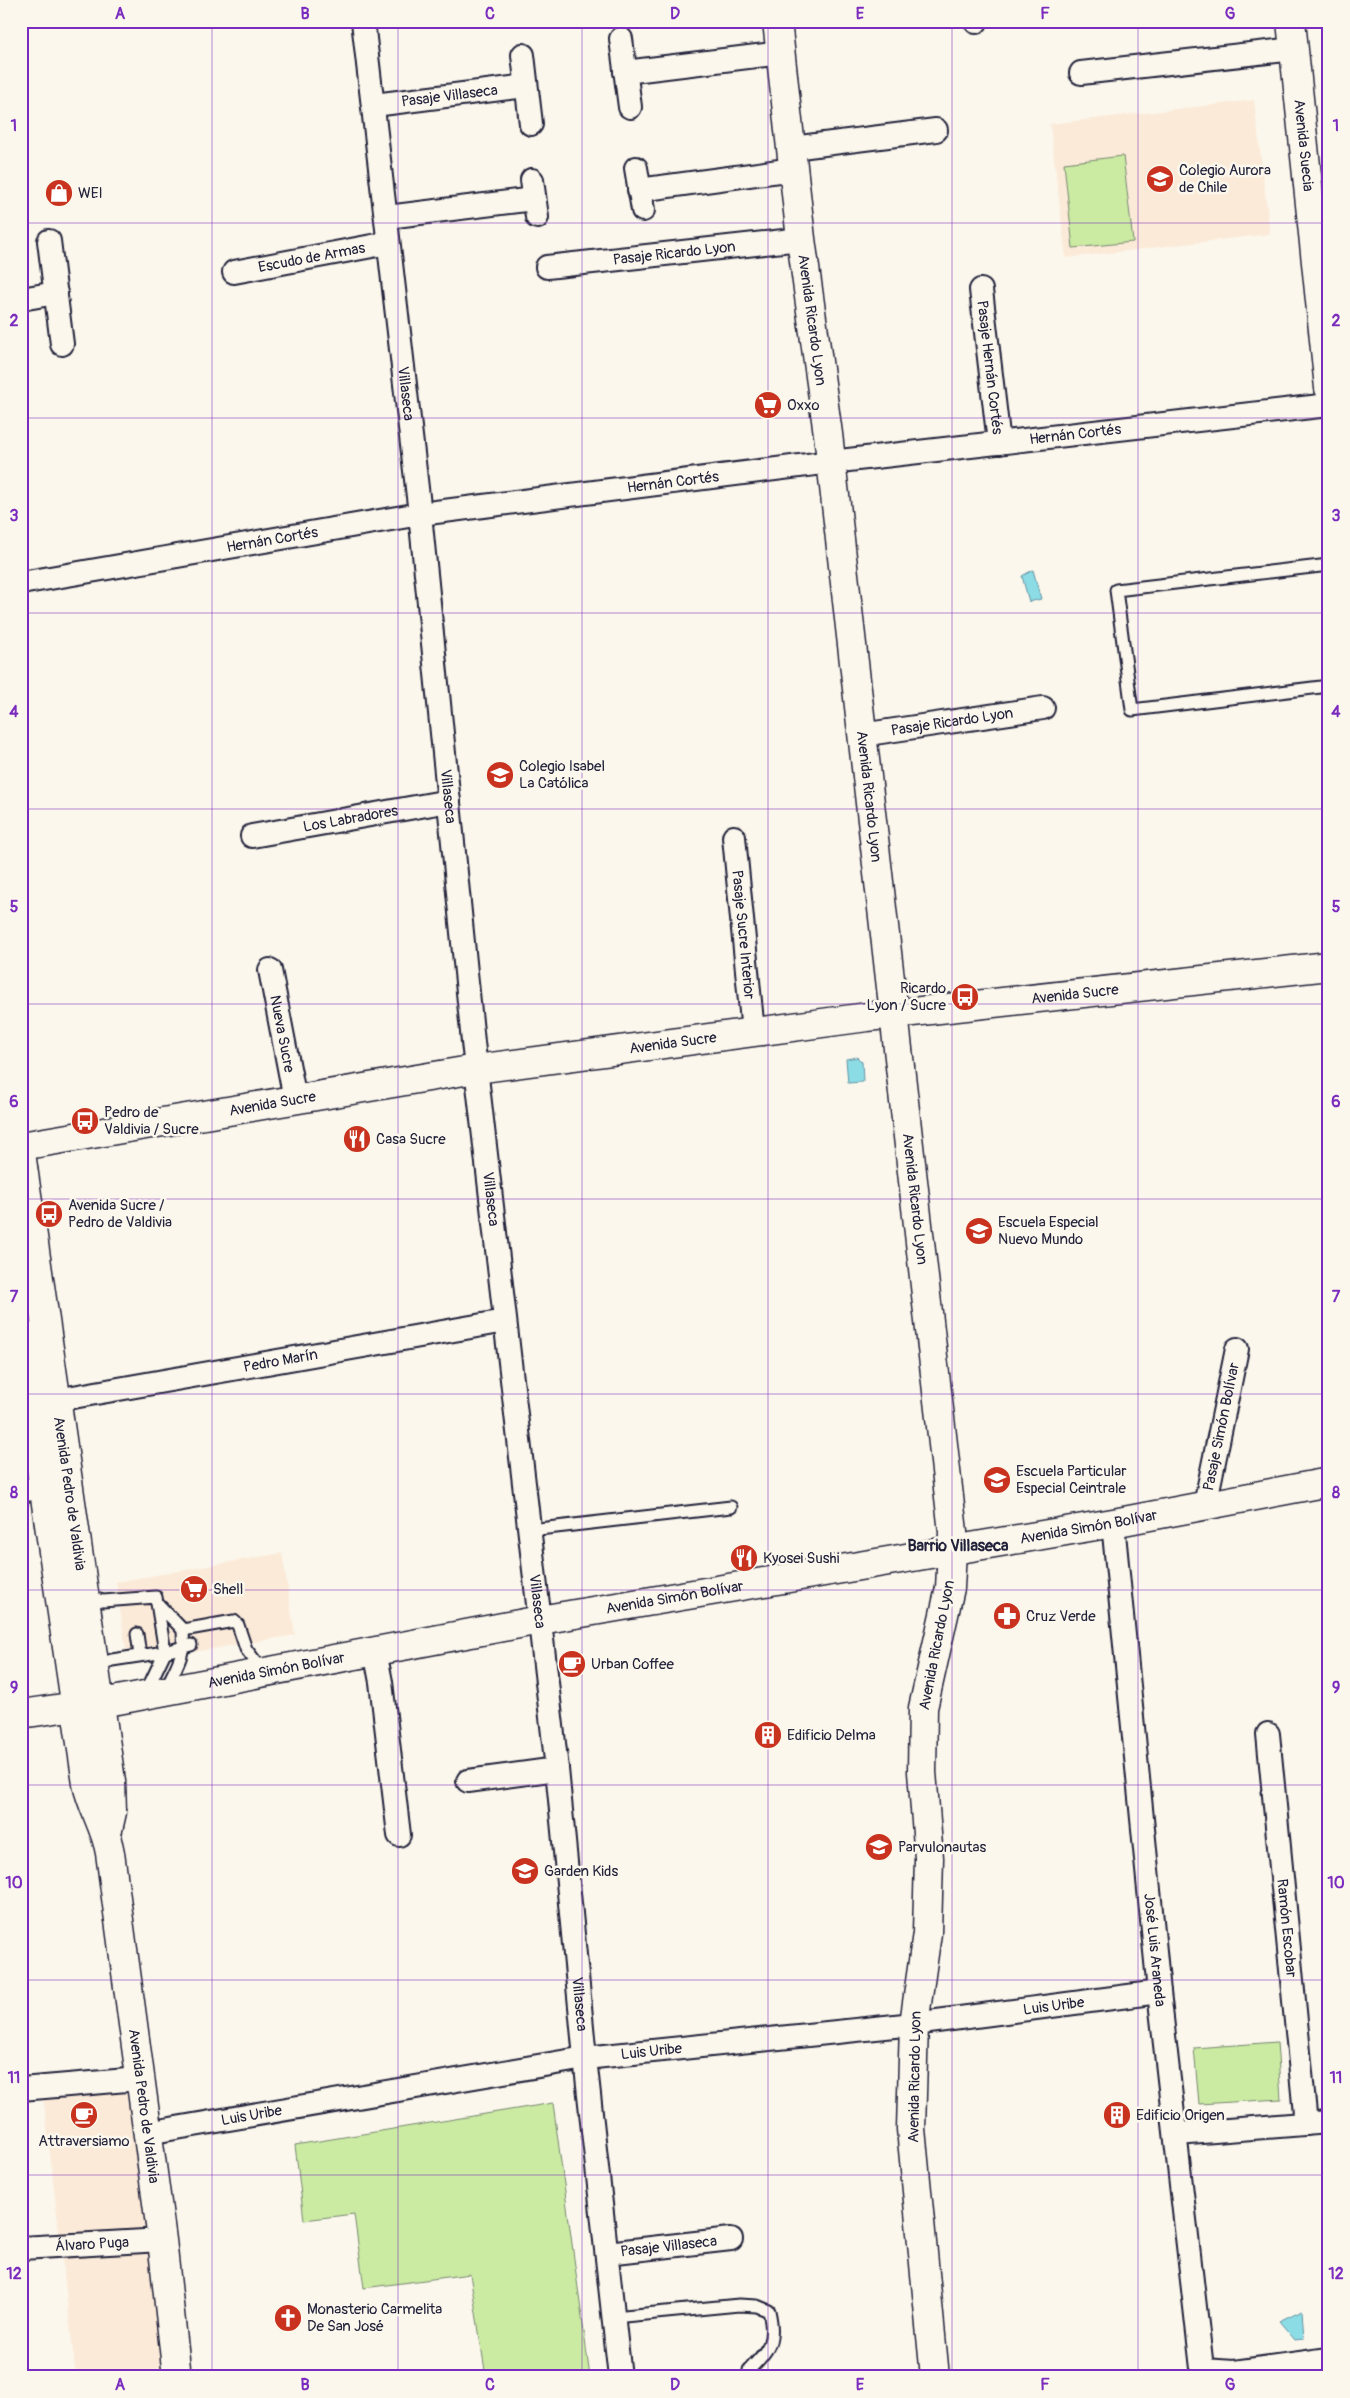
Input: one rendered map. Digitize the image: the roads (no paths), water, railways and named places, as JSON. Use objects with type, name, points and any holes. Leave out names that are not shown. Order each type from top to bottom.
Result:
[{"type":"street","name":"Villaseca","points":[[364,21],[420,514],[476,1069],[557,1769],[620,2377]]},
{"type":"street","name":"Avenida Ricardo Lyon","points":[[777,21],[801,239],[831,462],[892,1015],[953,1532],[950,1588],[923,1708],[922,1772],[929,1858],[927,1933],[914,2024],[911,2129],[935,2377]]},
{"type":"street","name":"Avenida Suecia","points":[[1291,21],[1329,388]]},
{"type":"street","points":[[621,39],[630,107]]},
{"type":"street","points":[[1081,73],[1294,49]]},
{"type":"street","points":[[625,72],[781,54]]},
{"type":"street","points":[[523,55],[531,124]]},
{"type":"street","name":"Pasaje Villaseca","points":[[374,105],[526,86]]},
{"type":"street","points":[[636,168],[641,200],[793,159],[936,130]]},
{"type":"street","points":[[387,217],[534,199]]},
{"type":"street","name":"Pasaje Ricardo Lyon","points":[[547,267],[801,239]]},
{"type":"street","points":[[49,241],[62,344]]},
{"type":"street","name":"Escudo de Armas","points":[[234,272],[388,243]]},
{"type":"street","name":"Pasaje Hernán Cortés","points":[[981,290],[999,443]]},
{"type":"street","points":[[21,298],[56,293]]},
{"type":"street","name":"Hernán Cortés","points":[[21,583],[420,514],[831,462],[1329,405]]},
{"type":"street","name":"Pasaje Ricardo Lyon","points":[[861,736],[1043,708]]},
{"type":"street","name":"Los Labradores","points":[[252,836],[449,801]]},
{"type":"street","name":"Pasaje Sucre Interior","points":[[734,837],[753,1032]]},
{"type":"street","name":"Avenida Sucre","points":[[21,1146],[476,1069],[892,1015],[1328,968]]},
{"type":"street","name":"Nueva Sucre","points":[[270,970],[295,1099]]},
{"type":"street","name":"Avenida Pedro de Valdivia","points":[[21,1153],[96,1666],[89,1704]]},
{"type":"street","name":"Pedro Marín","points":[[56,1400],[505,1321]]},
{"type":"street","name":"Avenida Pedro de Valdivia","points":[[21,1333],[33,1489],[113,1797],[107,1834],[162,2240],[178,2377]]},
{"type":"street","name":"Pasaje Simón Bolívar","points":[[1205,1505],[1237,1349]]},
{"type":"street","name":"Avenida Simón Bolívar","points":[[21,1714],[155,1693],[540,1620],[1112,1523],[1329,1482]]},
{"type":"street","name":"José Luis Araneda","points":[[1112,1523],[1159,1992],[1177,2134],[1203,2373]]},
{"type":"street","points":[[375,1651],[381,1682],[399,1835]]},
{"type":"street","name":"Ramón Escobar","points":[[1268,1734],[1306,2124]]},
{"type":"street","points":[[468,1781],[557,1769]]},
{"type":"street","name":"Luis Uribe","points":[[147,2133],[586,2058],[914,2024],[1159,1992]]},
{"type":"street","points":[[21,2089],[139,2079]]},
{"type":"street","points":[[1177,2134],[1329,2122]]},
{"type":"street","name":"Pasaje Villaseca","points":[[607,2253],[731,2239]]},
{"type":"street","name":"Álvaro Puga","points":[[21,2248],[162,2240]]},
{"type":"street","points":[[1203,2373],[1234,2372],[1329,2359]]},
{"type":"lane","points":[[1329,565],[1116,590],[1132,710],[1329,686]]},
{"type":"lane","points":[[530,1530],[732,1507]]},
{"type":"lane","points":[[86,1596],[103,1601],[132,1604],[156,1597],[165,1652],[155,1693]]},
{"type":"lane","points":[[155,1693],[181,1660],[188,1645],[183,1630],[158,1604]]},
{"type":"lane","points":[[183,1630],[234,1621],[238,1625],[246,1649],[264,1672]]},
{"type":"lane","points":[[137,1634],[140,1655]]},
{"type":"lane","points":[[96,1666],[112,1660],[165,1652],[188,1645]]},
{"type":"lane","points":[[614,2317],[739,2305],[757,2306],[769,2311],[772,2340],[768,2351],[749,2370]]},
{"type":"water","points":[[1033,570],[1041,599],[1029,602],[1022,576]]},
{"type":"water","points":[[857,1057],[862,1062],[863,1082],[848,1083],[846,1059]]},
{"type":"water","points":[[1302,2310],[1304,2339],[1295,2340],[1279,2321]]},
{"type":"place","name":"Colegio Aurora de Chile","points":[[1160,179]]},
{"type":"place","name":"WEI","points":[[59,193]]},
{"type":"place","name":"Oxxo","points":[[768,405]]},
{"type":"place","name":"Colegio Isabel La Católica","points":[[500,775]]},
{"type":"place","name":"Ricardo Lyon / Sucre","points":[[965,997]]},
{"type":"place","name":"Pedro de Valdivia / Sucre","points":[[85,1121]]},
{"type":"place","name":"Casa Sucre","points":[[357,1139]]},
{"type":"place","name":"Avenida Sucre / Pedro de Valdivia","points":[[49,1214]]},
{"type":"place","name":"Escuela Especial Nuevo Mundo","points":[[979,1231]]},
{"type":"place","name":"Escuela Particular Especial Ceintrale","points":[[997,1480]]},
{"type":"place","name":"Kyosei Sushi","points":[[744,1558]]},
{"type":"place","name":"Shell","points":[[194,1589]]},
{"type":"place","name":"Cruz Verde","points":[[1007,1616]]},
{"type":"place","name":"Urban Coffee","points":[[572,1664]]},
{"type":"place","name":"Edificio Delma","points":[[768,1735]]},
{"type":"place","name":"Parvulonautas","points":[[879,1847]]},
{"type":"place","name":"Garden Kids","points":[[525,1871]]},
{"type":"place","name":"Attraversiamo","points":[[84,2115]]},
{"type":"place","name":"Edificio Origen","points":[[1117,2115]]},
{"type":"place","name":"Monasterio Carmelita De San José","points":[[288,2318]]},
{"type":"district","name":"Barrio Villaseca","points":[[958,1546]]}]
